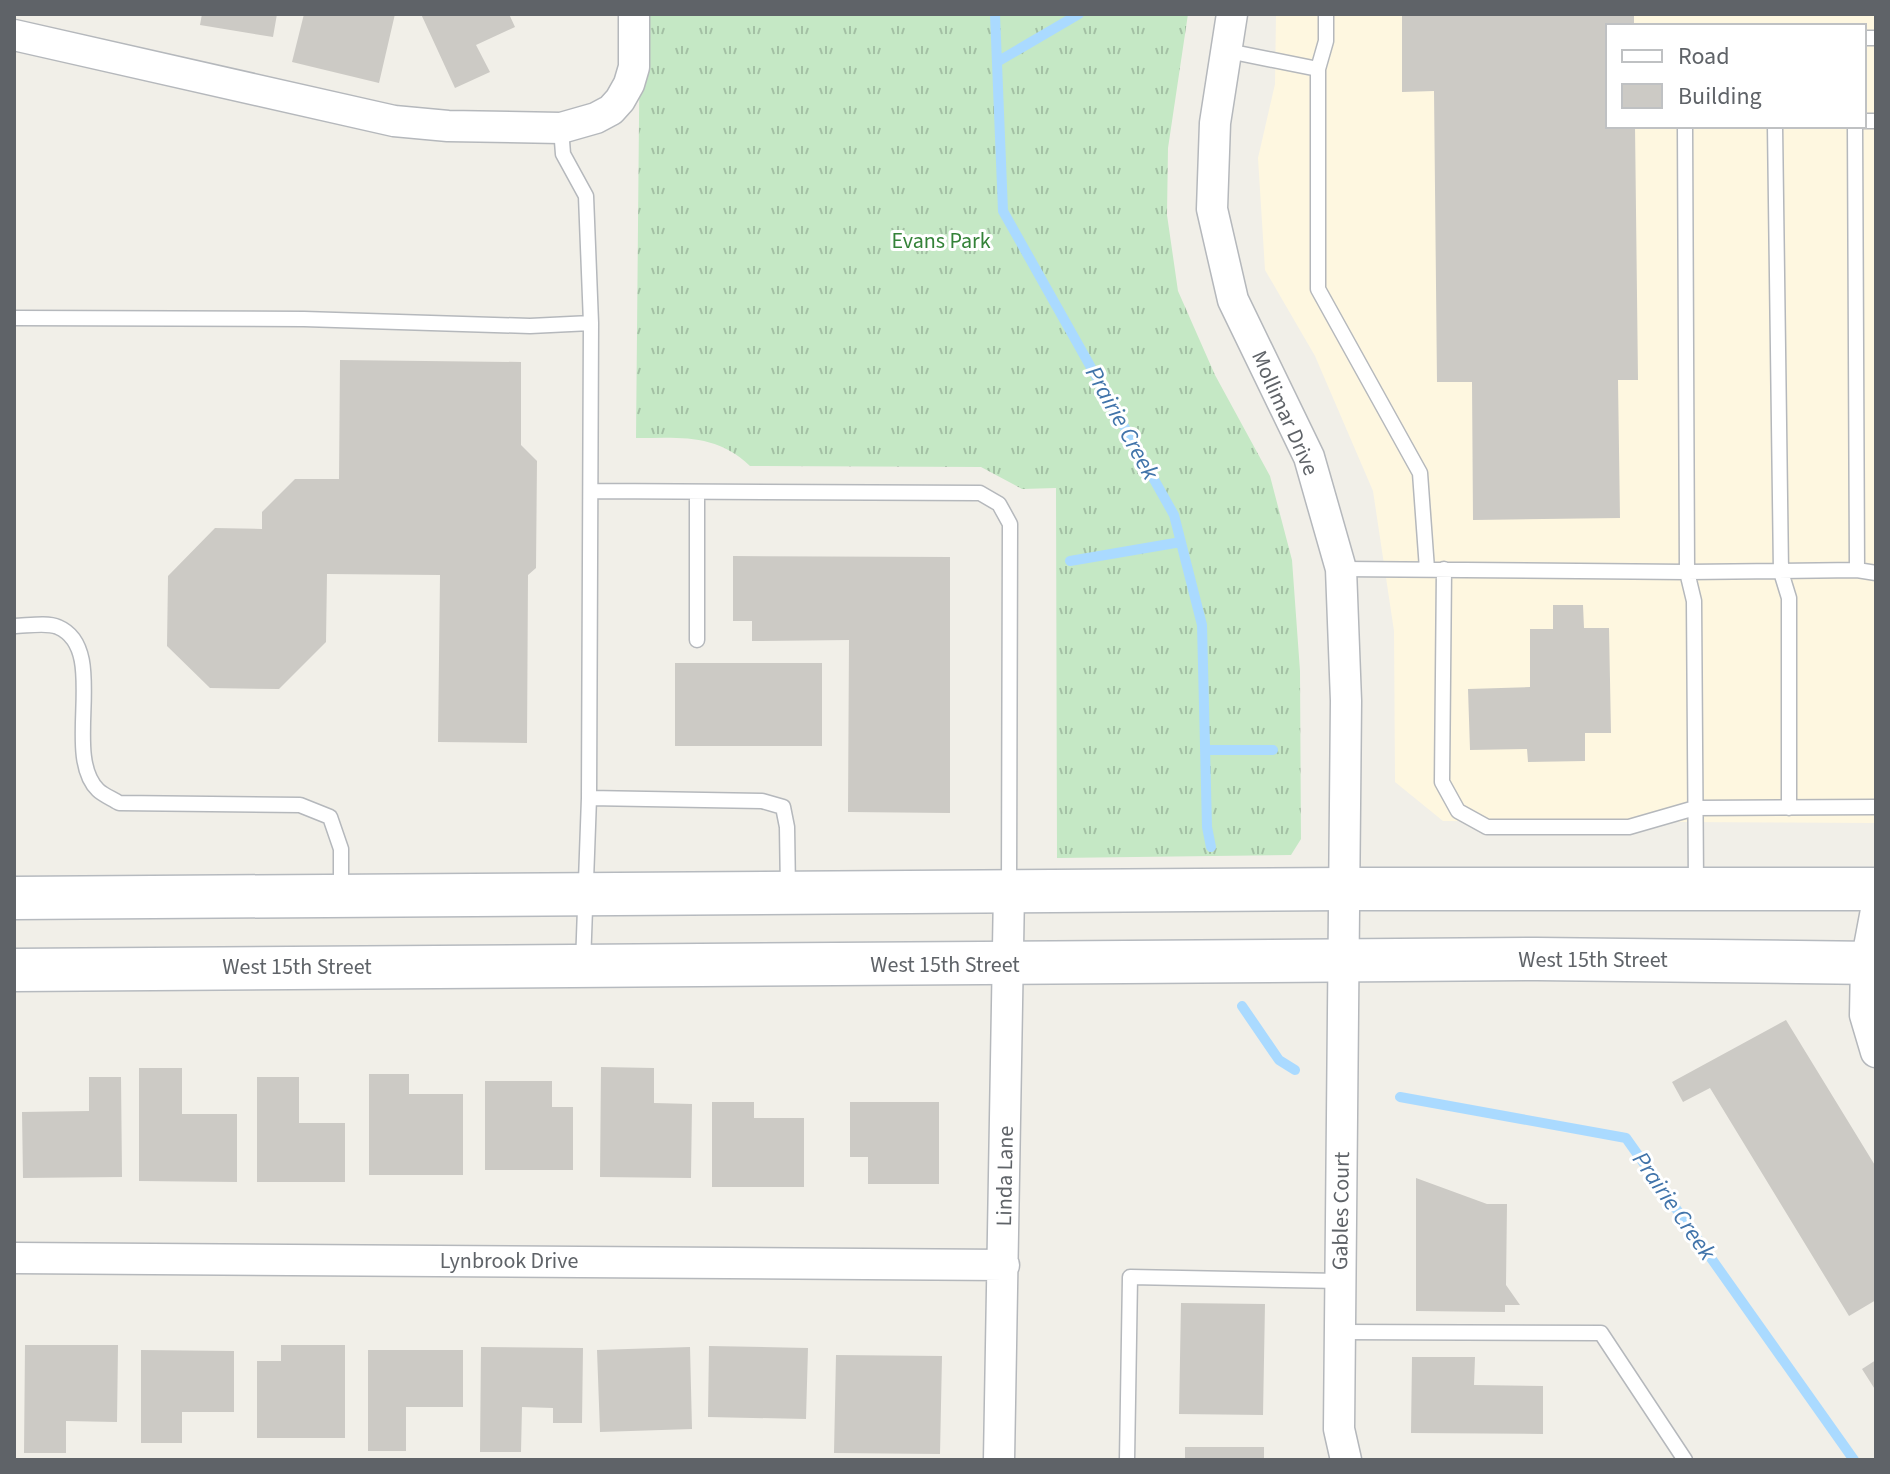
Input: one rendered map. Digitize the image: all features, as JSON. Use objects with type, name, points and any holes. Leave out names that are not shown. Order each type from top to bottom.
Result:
[{"type":"main road","points":[[14,898],[1344,889],[1876,889]]},
{"type":"main road","name":"West 15th Street","points":[[14,970],[1537,959],[1871,963]]},
{"type":"street","points":[[14,35],[394,121],[448,126],[561,128],[596,118],[611,110],[620,100],[634,67],[634,14]]},
{"type":"street","name":"Mollimar Drive","points":[[1232,14],[1215,123],[1212,209],[1233,300],[1309,457],[1341,569],[1346,701],[1344,961]]},
{"type":"street","name":"Linda Lane","points":[[999,1460],[1009,891]]},
{"type":"street","points":[[1876,910],[1865,1015],[1876,1052]]},
{"type":"street","name":"Gables Court","points":[[1344,961],[1339,1429],[1346,1460]]},
{"type":"street","name":"Lynbrook Drive","points":[[14,1258],[1004,1265]]},
{"type":"lane","points":[[1326,14],[1326,41],[1318,69],[1318,289],[1420,473],[1427,569]]},
{"type":"lane","points":[[1228,51],[1318,69]]},
{"type":"lane","points":[[561,128],[563,154],[586,196],[591,323],[589,798],[583,965]]},
{"type":"lane","points":[[1685,128],[1687,572],[1694,601],[1696,889]]},
{"type":"lane","points":[[1775,128],[1781,572],[1789,598],[1789,808]]},
{"type":"lane","points":[[1855,128],[1857,570]]},
{"type":"lane","points":[[14,318],[304,319],[530,326],[591,323]]},
{"type":"lane","points":[[592,491],[980,493],[999,504],[1010,524],[1009,891]]},
{"type":"lane","points":[[697,492],[697,640]]},
{"type":"lane","points":[[1341,569],[1857,570],[1876,573]]},
{"type":"lane","points":[[1444,569],[1442,782],[1458,811],[1487,827],[1629,827],[1695,808],[1876,807]]},
{"type":"lane","points":[[14,626],[57,626],[73,639],[82,660],[84,763],[97,789],[119,803],[300,805],[330,817],[341,849],[341,894]]},
{"type":"lane","points":[[589,798],[762,801],[783,807],[787,827],[788,893]]},
{"type":"lane","points":[[1127,1460],[1130,1277],[1341,1281]]},
{"type":"lane","points":[[1340,1332],[1601,1333],[1685,1460]]},
{"type":"shaded area","points":[[1276,14],[1876,14],[1876,823],[1443,821],[1395,782],[1394,631],[1373,491],[1315,356],[1265,270],[1258,158],[1275,84]]},
{"type":"green space","name":"Evans Park","points":[[640,14],[1188,14],[1168,148],[1167,215],[1178,291],[1215,375],[1270,476],[1292,560],[1300,671],[1301,839],[1291,855],[1057,858],[1056,488],[1022,489],[981,467],[750,466],[737,455],[710,443],[682,438],[636,438]]},
{"type":"building","points":[[202,14],[277,14],[273,37],[200,25]]},
{"type":"building","points":[[304,14],[395,14],[379,83],[292,62]]},
{"type":"building","points":[[421,14],[509,14],[515,27],[476,45],[490,72],[455,88]]},
{"type":"building","points":[[1402,14],[1634,14],[1634,24],[1606,24],[1606,128],[1635,128],[1638,380],[1618,380],[1620,518],[1473,520],[1472,382],[1437,382],[1434,91],[1402,92]]},
{"type":"building","points":[[340,360],[521,362],[521,445],[537,461],[536,568],[528,575],[527,743],[438,742],[440,575],[327,574],[326,642],[279,689],[210,688],[167,646],[168,576],[215,528],[262,529],[262,512],[295,479],[339,479]]},
{"type":"building","points":[[733,556],[950,557],[950,813],[848,812],[849,640],[752,641],[752,621],[733,621]]},
{"type":"building","points":[[1553,605],[1583,605],[1584,628],[1609,628],[1611,733],[1585,733],[1585,761],[1528,762],[1527,749],[1470,750],[1468,689],[1530,687],[1530,629],[1553,629]]},
{"type":"building","points":[[675,663],[822,663],[822,746],[675,746]]},
{"type":"building","points":[[1786,1020],[1876,1167],[1876,1300],[1849,1316],[1710,1088],[1683,1102],[1672,1082]]},
{"type":"building","points":[[601,1067],[654,1068],[654,1103],[692,1104],[691,1178],[600,1177]]},
{"type":"building","points":[[139,1068],[182,1068],[182,1114],[237,1114],[237,1182],[139,1181]]},
{"type":"building","points":[[369,1074],[409,1074],[409,1094],[463,1094],[463,1175],[369,1175]]},
{"type":"building","points":[[89,1077],[121,1077],[122,1177],[23,1178],[22,1112],[89,1111]]},
{"type":"building","points":[[257,1077],[299,1077],[299,1123],[345,1123],[345,1182],[257,1182]]},
{"type":"building","points":[[485,1081],[552,1081],[552,1107],[573,1107],[573,1170],[485,1170]]},
{"type":"building","points":[[712,1102],[754,1102],[754,1118],[804,1118],[804,1187],[712,1187]]},
{"type":"building","points":[[850,1102],[939,1102],[939,1184],[868,1184],[868,1157],[850,1157]]},
{"type":"building","points":[[1416,1178],[1487,1204],[1507,1204],[1506,1285],[1520,1305],[1505,1305],[1505,1312],[1416,1311]]},
{"type":"building","points":[[1181,1303],[1265,1304],[1263,1415],[1179,1414]]},
{"type":"building","points":[[25,1345],[118,1345],[117,1422],[66,1421],[66,1453],[24,1453]]},
{"type":"building","points":[[281,1345],[345,1345],[345,1438],[257,1438],[257,1361],[281,1361]]},
{"type":"building","points":[[709,1346],[808,1348],[806,1419],[708,1417]]},
{"type":"building","points":[[481,1347],[583,1348],[582,1423],[553,1423],[553,1408],[522,1407],[521,1452],[480,1452]]},
{"type":"building","points":[[690,1347],[692,1429],[600,1432],[597,1350]]},
{"type":"building","points":[[141,1350],[234,1351],[234,1412],[182,1412],[182,1443],[141,1443]]},
{"type":"building","points":[[368,1350],[463,1350],[463,1407],[406,1407],[406,1451],[368,1451]]},
{"type":"building","points":[[836,1355],[942,1356],[940,1454],[834,1453]]},
{"type":"building","points":[[1412,1357],[1475,1357],[1474,1385],[1543,1386],[1543,1434],[1411,1433]]},
{"type":"building","points":[[1876,1360],[1876,1391],[1862,1369]]},
{"type":"building","points":[[1185,1447],[1264,1447],[1264,1460],[1185,1460]]},
{"type":"waterway","name":"Prairie Creek","points":[[995,14],[1003,211],[1174,515],[1202,625],[1207,827],[1211,847]]},
{"type":"waterway","points":[[997,62],[1079,14]]},
{"type":"waterway","points":[[1070,561],[1181,542]]},
{"type":"waterway","points":[[1205,750],[1273,750]]},
{"type":"waterway","name":"Prairie Creek","points":[[1242,1006],[1279,1060],[1295,1070]]},
{"type":"waterway","name":"Prairie Creek","points":[[1400,1097],[1626,1138],[1854,1460]]}]
